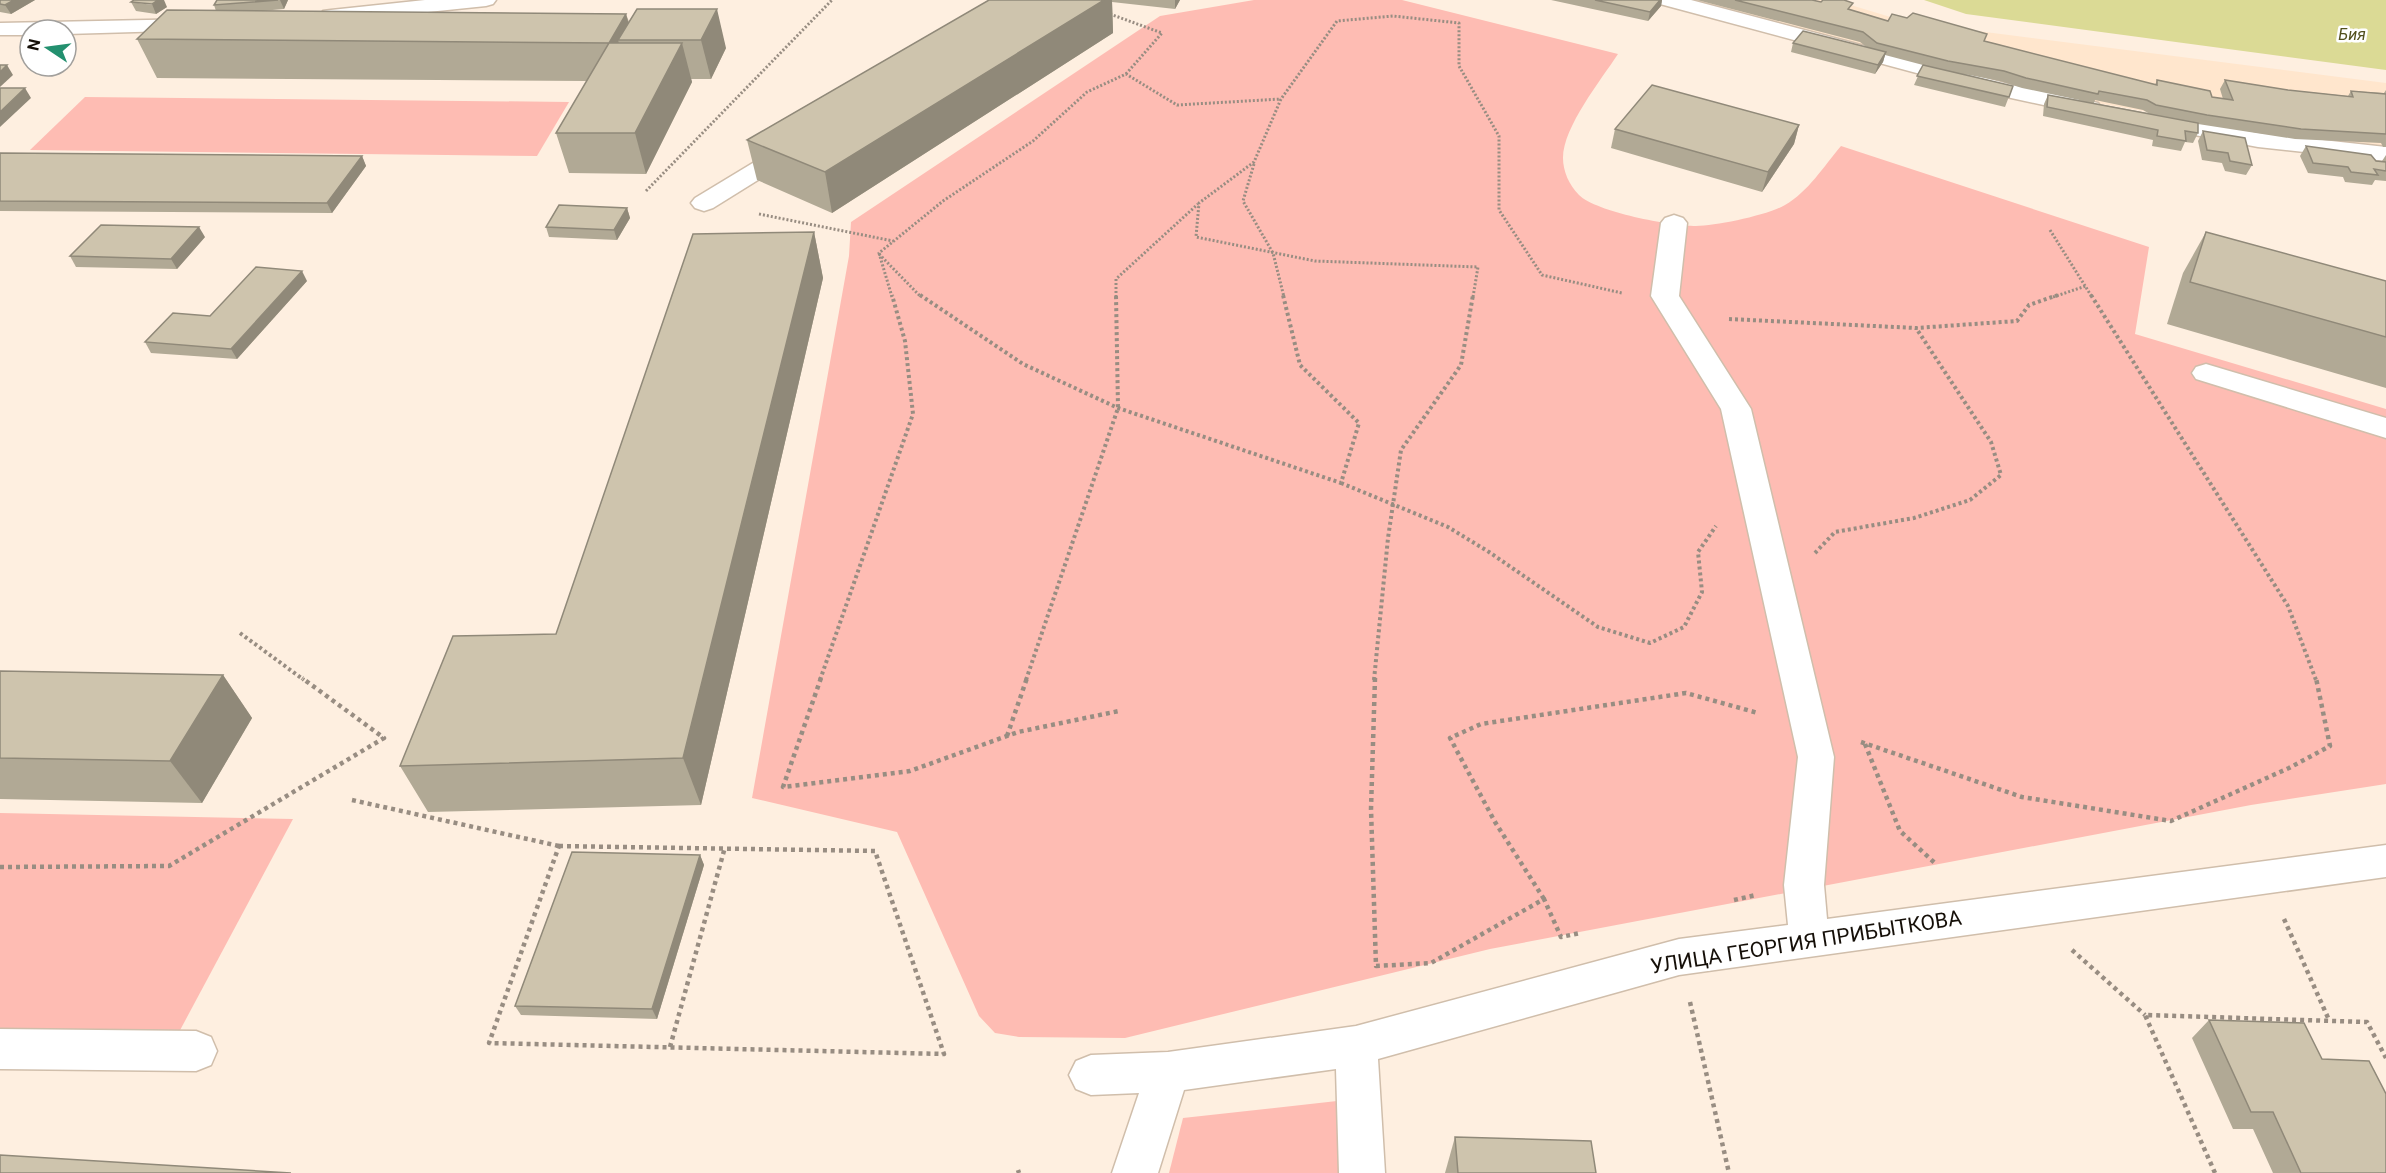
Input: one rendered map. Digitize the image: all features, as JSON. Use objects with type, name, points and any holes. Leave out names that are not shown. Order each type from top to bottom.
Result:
[{"type":"street","points":[[314,17],[486,0]]},
{"type":"street","points":[[1667,0],[2010,91],[2258,140],[2386,154]]},
{"type":"street","points":[[0,29],[221,24]]},
{"type":"street","points":[[704,203],[813,135]]},
{"type":"street","points":[[1674,223],[1671,306],[1736,409],[1816,757],[1804,885],[1809,939]]},
{"type":"street","points":[[2206,373],[2386,428]]},
{"type":"street","name":"УЛИЦА ГЕОРГИЯ ПРИБЫТКОВА","points":[[1091,1075],[1168,1072],[1356,1046],[1679,957],[2386,861]]},
{"type":"street","points":[[1356,1046],[1362,1173]]},
{"type":"street","points":[[0,1049],[196,1051]]},
{"type":"street","points":[[1135,1173],[1168,1072]]},
{"type":"path","points":[[646,191],[832,0]]},
{"type":"path","points":[[879,253],[943,201],[1033,141],[1086,92],[1125,74],[1162,33],[1108,14]]},
{"type":"path","points":[[1341,483],[1359,423],[1300,365],[1273,253],[1244,201],[1254,162],[1281,99],[1337,21],[1393,16],[1459,23],[1459,66],[1499,136],[1499,210],[1542,275],[1671,306],[1916,328],[2017,321],[2029,305],[2086,286]]},
{"type":"path","points":[[1125,74],[1177,105],[1281,99]]},
{"type":"path","points":[[1007,736],[1118,408],[1116,279],[1199,203],[1254,162]]},
{"type":"path","points":[[704,203],[894,241]]},
{"type":"path","points":[[1199,203],[1196,237],[1315,261],[1478,267],[1461,366],[1401,450],[1393,503],[1374,684],[1371,809],[1376,966],[1431,963],[1544,899]]},
{"type":"path","points":[[1561,937],[1544,899],[1495,822],[1450,738],[1481,724],[1686,693],[1864,743],[2022,797],[2171,820],[2289,768],[2330,746],[2318,684],[2288,606],[2050,231]]},
{"type":"path","points":[[879,253],[924,300],[1023,364],[1118,408],[1341,483],[1393,503],[1448,528],[1468,540],[1598,627],[1650,643],[1684,627],[1702,592],[1698,552],[1733,501],[1753,480]]},
{"type":"path","points":[[879,253],[905,340],[913,414],[783,787],[910,771],[1007,736],[1119,711]]},
{"type":"path","points":[[1811,557],[1835,532],[1914,518],[1970,500],[2001,475],[1991,442],[1916,328]]},
{"type":"path","points":[[0,867],[169,866],[384,738],[240,633]]},
{"type":"path","points":[[352,800],[559,846],[875,851],[944,1054],[489,1042],[559,846]]},
{"type":"path","points":[[670,1047],[725,847]]},
{"type":"path","points":[[2265,877],[2329,1020]]},
{"type":"path","points":[[2025,909],[2145,1015],[2216,1173]]},
{"type":"path","points":[[1679,957],[1729,1173]]},
{"type":"path","points":[[2145,1015],[2367,1022],[2386,1058]]},
{"type":"shaded area","points":[[1254,0],[1402,0],[1618,54],[1576,118],[1569,132],[1563,158],[1565,173],[1575,191],[1601,207],[1652,221],[1696,226],[1755,216],[1777,209],[1793,200],[1808,186],[1841,146],[2149,247],[2135,334],[2386,409],[2386,784],[2251,805],[1490,949],[1125,1038],[1019,1037],[995,1033],[979,1016],[897,832],[752,798],[849,256],[851,222],[1160,16]]},
{"type":"shaded area","points":[[1685,0],[1834,0],[1907,22],[2386,83],[2386,153],[2028,91]]},
{"type":"shaded area","points":[[85,97],[569,102],[537,156],[30,150]]},
{"type":"shaded area","points":[[0,813],[293,819],[178,1034],[0,1032]]},
{"type":"shaded area","points":[[1337,1101],[1340,1173],[1169,1173],[1183,1118]]},
{"type":"water","name":"Бия","points":[[1924,0],[2386,0],[2386,70],[1966,14]]},
{"type":"building","points":[[0,0],[14,0],[5,5],[0,4]]},
{"type":"building","points":[[158,0],[152,4],[131,2]]},
{"type":"building","points":[[217,0],[278,0],[214,5]]},
{"type":"building","points":[[989,0],[1104,0],[825,172],[747,140]]},
{"type":"building","points":[[1595,0],[1660,0],[1650,12]]},
{"type":"building","points":[[1735,0],[1821,2],[1823,0],[1844,0],[1853,3],[1848,9],[1888,21],[1892,14],[1907,18],[1913,13],[1987,34],[1984,41],[2157,85],[2157,80],[2210,91],[2212,97],[2233,100],[2225,80],[2353,97],[2351,91],[2386,94],[2386,134],[2301,129],[2207,115],[2099,91],[2098,94],[1877,43],[1863,32]]},
{"type":"building","points":[[637,9],[717,9],[701,40],[618,40]]},
{"type":"building","points":[[167,10],[626,14],[609,43],[137,39]]},
{"type":"building","points":[[1803,31],[1886,52],[1878,65],[1793,43]]},
{"type":"building","points":[[609,43],[682,43],[635,133],[556,133]]},
{"type":"building","points":[[0,65],[7,65],[0,72]]},
{"type":"building","points":[[1923,65],[2013,86],[2009,97],[1917,76]]},
{"type":"building","points":[[1652,85],[1799,125],[1768,172],[1615,129]]},
{"type":"building","points":[[0,88],[25,88],[0,112]]},
{"type":"building","points":[[2048,95],[2198,123],[2198,133],[2185,131],[2186,141],[2157,136],[2158,130],[2047,107]]},
{"type":"building","points":[[2203,131],[2245,138],[2252,165],[2230,161],[2228,153],[2207,150]]},
{"type":"building","points":[[2306,146],[2371,155],[2376,161],[2386,162],[2386,171],[2374,169],[2378,175],[2351,172],[2348,167],[2313,163]]},
{"type":"building","points":[[0,153],[362,156],[327,203],[0,201]]},
{"type":"building","points":[[559,205],[627,208],[614,230],[546,227]]},
{"type":"building","points":[[101,225],[199,227],[171,259],[70,256]]},
{"type":"building","points":[[814,232],[683,758],[400,766],[453,636],[556,634],[693,234]]},
{"type":"building","points":[[2206,232],[2386,281],[2386,337],[2190,282]]},
{"type":"building","points":[[256,267],[302,271],[231,349],[145,342],[173,313],[210,316]]},
{"type":"building","points":[[0,671],[223,675],[170,761],[0,758]]},
{"type":"building","points":[[572,852],[700,855],[652,1009],[515,1006]]},
{"type":"building","points":[[2209,1020],[2304,1023],[2322,1059],[2369,1061],[2386,1094],[2386,1173],[2301,1173],[2273,1112],[2251,1112]]},
{"type":"building","points":[[1455,1137],[1591,1141],[1596,1173],[1458,1173]]},
{"type":"building","points":[[0,1155],[291,1173],[0,1173]]}]
